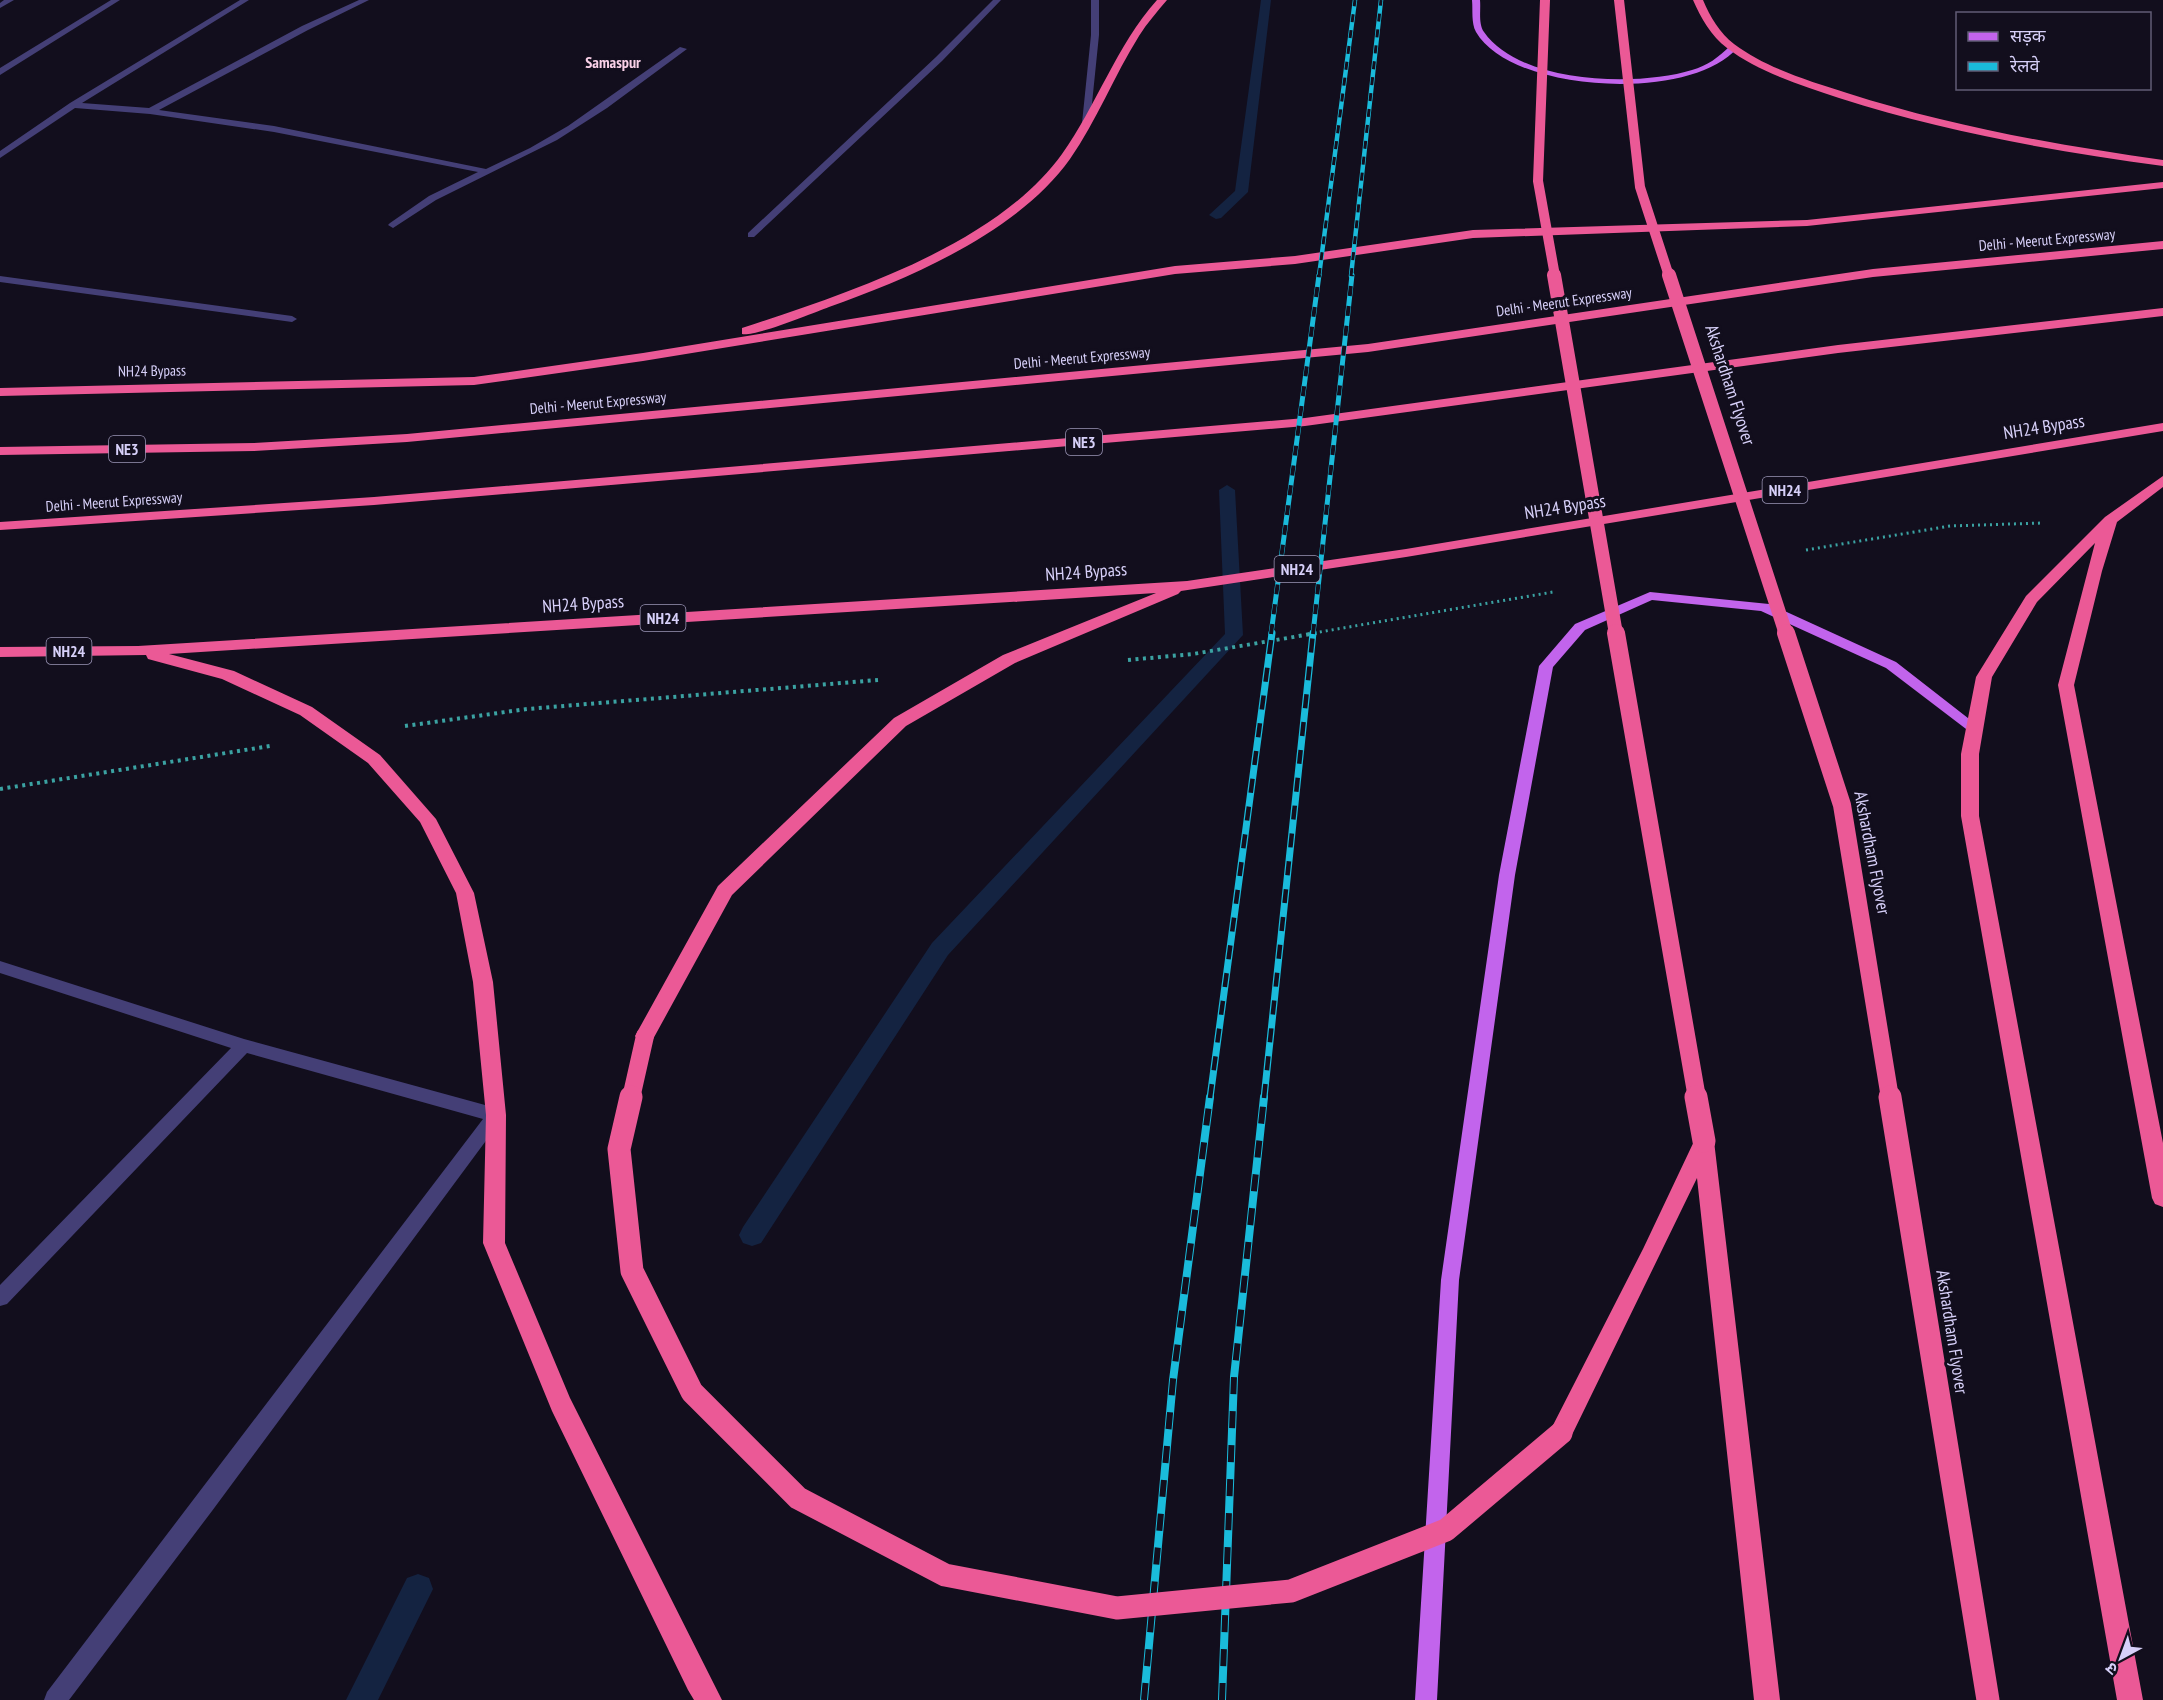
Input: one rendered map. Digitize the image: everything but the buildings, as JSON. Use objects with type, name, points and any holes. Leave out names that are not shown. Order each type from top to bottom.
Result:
[{"type":"highway","points":[[643,357],[753,329],[832,303],[910,270],[975,234],[1026,197],[1063,160],[1151,11],[1162,0]]},
{"type":"highway","points":[[1545,0],[1538,181],[1704,1141],[1767,1700]]},
{"type":"highway","name":"Akshardham Flyover","points":[[1619,0],[1640,187],[1842,805],[1988,1700]]},
{"type":"highway","points":[[1698,0],[1707,22],[1733,48],[1802,81],[1890,112],[1992,137],[2163,163]]},
{"type":"highway","name":"NH24 Bypass","points":[[0,392],[474,381],[643,357],[1175,270],[1295,260],[1473,234],[1807,223],[2163,185]]},
{"type":"highway","name":"Delhi - Meerut Expressway","points":[[0,451],[255,447],[406,438],[1368,348],[1873,273],[2163,245]]},
{"type":"highway","name":"Delhi - Meerut Expressway","points":[[0,526],[374,501],[1305,422],[1838,349],[2163,312]]},
{"type":"highway","name":"NH24 Bypass","points":[[0,652],[138,651],[1187,586],[1406,553],[2163,427]]},
{"type":"highway","points":[[2130,1700],[1970,816],[1970,754],[1984,677],[2031,599],[2110,520],[2163,480]]},
{"type":"highway","points":[[2110,520],[2094,571],[2066,684],[2163,1198]]},
{"type":"highway","points":[[1187,586],[1010,659],[900,722],[725,891],[645,1036],[618,1149],[632,1271],[692,1392],[798,1498],[945,1575],[1117,1608],[1291,1591],[1446,1530],[1561,1433],[1651,1255],[1704,1141]]},
{"type":"highway","points":[[138,651],[228,675],[306,711],[374,759],[427,819],[465,893],[483,982],[496,1115],[494,1243],[560,1403],[697,1681],[709,1700]]},
{"type":"main road","points":[[1476,0],[1478,30],[1497,51],[1519,64],[1583,80],[1625,81],[1674,76],[1695,71],[1719,61],[1733,48]]},
{"type":"main road","points":[[1426,1700],[1450,1280],[1507,874],[1546,666],[1580,627],[1650,596],[1764,607],[1891,664],[1975,729]]},
{"type":"street","points":[[0,6],[10,0]]},
{"type":"street","points":[[0,72],[116,0]]},
{"type":"street","points":[[0,155],[73,105],[244,0]]},
{"type":"street","points":[[150,111],[304,28],[365,0]]},
{"type":"street","points":[[751,236],[939,59],[997,0]]},
{"type":"street","points":[[1086,123],[1095,35],[1095,0]]},
{"type":"street","points":[[393,225],[420,203],[555,138],[683,49]]},
{"type":"street","points":[[73,105],[150,111],[285,131],[484,171]]},
{"type":"street","points":[[0,279],[292,319]]},
{"type":"street","points":[[0,967],[244,1046],[496,1115],[55,1700]]},
{"type":"street","points":[[0,1298],[244,1046]]},
{"type":"path","points":[[1120,661],[1193,654],[1248,644]]},
{"type":"path","points":[[0,789],[341,735],[527,709],[882,680]]},
{"type":"waterway","points":[[1216,215],[1241,192],[1266,0]]},
{"type":"waterway","points":[[752,1235],[940,949],[1234,635],[1227,490]]},
{"type":"waterway","points":[[362,1700],[418,1589]]},
{"type":"railway","points":[[1319,276],[1355,0]]},
{"type":"railway","points":[[1351,276],[1381,0]]},
{"type":"railway","points":[[1271,634],[1319,275]]},
{"type":"railway","points":[[1313,634],[1352,275]]},
{"type":"railway","points":[[1210,1098],[1272,633]]},
{"type":"railway","points":[[1264,1098],[1313,633]]},
{"type":"railway","points":[[1144,1700],[1173,1380],[1210,1097]]},
{"type":"railway","points":[[1222,1700],[1234,1377],[1264,1097]]},
{"type":"district","name":"Samaspur","points":[[613,62]]}]
